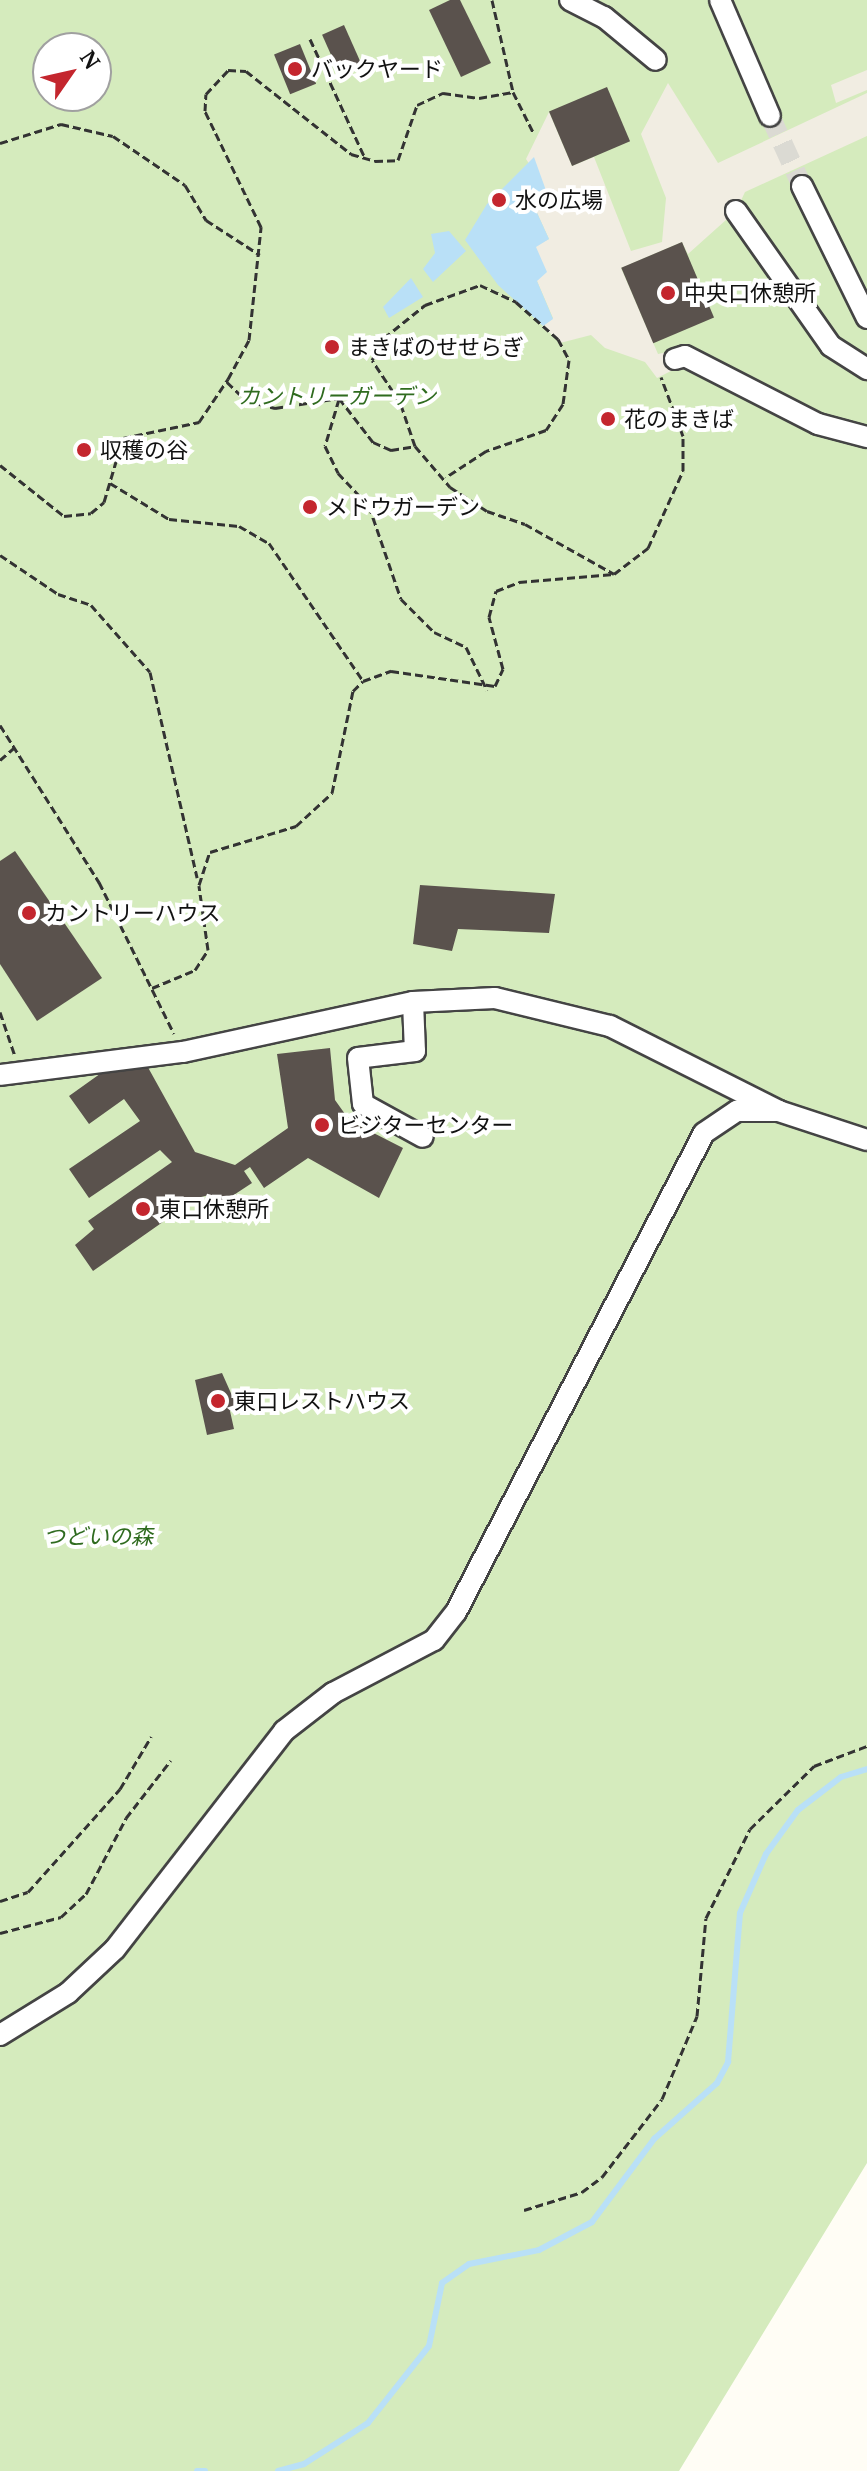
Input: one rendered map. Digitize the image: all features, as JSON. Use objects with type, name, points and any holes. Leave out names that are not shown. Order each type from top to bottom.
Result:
[{"type":"street","points":[[570,0],[604,17],[656,60]]},
{"type":"street","points":[[720,0],[770,116]]},
{"type":"street","points":[[802,186],[867,318]]},
{"type":"street","points":[[736,211],[831,346],[867,369]]},
{"type":"street","points":[[675,359],[685,356],[818,424],[867,437]]},
{"type":"street","points":[[10,1075],[183,1052],[413,1002],[495,998],[547,1006],[610,1026],[779,1111],[867,1140]]},
{"type":"street","points":[[413,1002],[415,1051],[358,1058],[363,1104],[423,1137]]},
{"type":"street","points":[[0,2035],[68,1993],[115,1949],[259,1757],[310,1708],[419,1652],[441,1632],[704,1133],[737,1111],[779,1111]]},
{"type":"path","points":[[492,0],[513,92],[534,134]]},
{"type":"path","points":[[310,39],[365,158]]},
{"type":"path","points":[[0,465],[64,516],[91,513],[110,483],[123,438],[199,422],[226,382],[249,340],[260,255],[251,196],[205,111],[217,78],[228,70],[246,71],[365,158],[398,160],[417,105],[443,93],[479,98],[513,92]]},
{"type":"path","points":[[0,143],[61,124],[113,136],[185,185],[206,220],[260,255]]},
{"type":"path","points":[[446,477],[486,451],[546,430],[563,404],[567,375],[558,339],[516,302],[480,285],[425,305],[384,338],[372,360],[400,402],[415,446],[446,477],[487,511],[525,524],[614,574]]},
{"type":"path","points":[[487,690],[503,669],[489,617],[496,591],[614,574],[648,548],[683,471],[683,436],[661,377]]},
{"type":"path","points":[[226,382],[247,401],[275,408],[339,398]]},
{"type":"path","points":[[339,398],[373,442],[391,450],[415,446]]},
{"type":"path","points":[[339,398],[325,446],[338,473],[369,506],[401,599],[434,632],[466,647],[487,690]]},
{"type":"path","points":[[110,483],[169,519],[239,526],[269,543],[363,681]]},
{"type":"path","points":[[0,555],[58,594],[91,605],[150,672],[199,885],[208,950],[195,970],[152,988]]},
{"type":"path","points":[[199,885],[210,852],[296,826],[332,793],[353,691],[363,681],[391,671],[487,690]]},
{"type":"path","points":[[0,725],[99,882],[183,1052]]},
{"type":"path","points":[[0,760],[15,747]]},
{"type":"path","points":[[0,1012],[10,1075]]},
{"type":"path","points":[[0,1901],[28,1892],[120,1789],[151,1737]]},
{"type":"path","points":[[524,2210],[582,2192],[602,2177],[662,2099],[697,2016],[706,1918],[750,1829],[814,1766],[867,1746]]},
{"type":"path","points":[[0,1933],[61,1917],[86,1894],[126,1818],[171,1760]]},
{"type":"green space","points":[[0,0],[867,0],[867,2163],[679,2471],[0,2471]]},
{"type":"shaded area","points":[[867,70],[867,90],[836,103],[831,85]]},
{"type":"shaded area","points":[[668,83],[718,163],[867,93],[867,136],[745,192],[736,211],[688,254],[682,242],[621,268],[658,354],[672,351],[679,367],[657,378],[645,362],[605,348],[591,335],[560,343],[543,326],[553,318],[537,281],[536,246],[549,239],[533,204],[533,159],[530,165],[526,159],[549,112],[572,166],[594,157],[631,251],[662,242],[666,198],[641,134]]},
{"type":"water","points":[[534,157],[548,196],[533,204],[549,239],[536,247],[547,272],[537,281],[553,319],[543,326],[498,285],[465,240],[487,204]]},
{"type":"water","points":[[449,231],[466,251],[433,282],[423,269],[435,253],[431,234]]},
{"type":"water","points":[[411,278],[423,297],[389,318],[383,307]]},
{"type":"building","points":[[450,0],[460,0],[491,63],[461,77],[429,10]]},
{"type":"building","name":"バックヤード","points":[[344,25],[361,64],[340,74],[322,35]]},
{"type":"building","name":"バックヤード","points":[[300,44],[316,84],[290,94],[274,54]]},
{"type":"building","points":[[607,87],[630,141],[572,166],[549,112]]},
{"type":"building","name":"中央口休憩所","points":[[682,242],[714,317],[653,343],[621,268]]},
{"type":"building","name":"カントリーハウス","points":[[15,851],[102,978],[37,1021],[0,964],[0,861]]},
{"type":"building","points":[[420,885],[555,894],[549,933],[458,929],[452,951],[413,944]]},
{"type":"building","points":[[330,1048],[335,1100],[350,1121],[403,1148],[379,1198],[308,1158],[264,1188],[250,1167],[244,1171],[252,1183],[217,1206],[209,1195],[197,1198],[93,1271],[75,1245],[94,1229],[88,1221],[172,1162],[160,1150],[89,1198],[69,1169],[140,1121],[124,1099],[89,1124],[69,1096],[104,1071],[145,1062],[195,1152],[235,1165],[288,1128],[277,1054]]},
{"type":"building","name":"東口レストハウス","points":[[222,1373],[238,1409],[230,1411],[234,1429],[207,1435],[195,1380]]},
{"type":"waterway","points":[[278,2471],[304,2464],[368,2423],[429,2346],[442,2283],[469,2264],[539,2250],[592,2222],[654,2139],[717,2083],[728,2062],[740,1913],[766,1854],[798,1810],[841,1777],[867,1769]]},
{"type":"waterway","points":[[197,2471],[205,2471]]},
{"type":"tunnel","points":[[770,116],[802,186]]},
{"type":"place","name":"バックヤード","points":[[295,69]]},
{"type":"place","name":"水の広場","points":[[499,200]]},
{"type":"place","name":"中央口休憩所","points":[[668,293]]},
{"type":"place","name":"まきばのせせらぎ","points":[[332,347]]},
{"type":"place","name":"花のまきば","points":[[608,419]]},
{"type":"place","name":"収穫の谷","points":[[84,450]]},
{"type":"place","name":"メドウガーデン","points":[[310,507]]},
{"type":"place","name":"カントリーハウス","points":[[29,913]]},
{"type":"place","name":"ビジターセンター","points":[[322,1125]]},
{"type":"place","name":"東口休憩所","points":[[143,1209]]},
{"type":"place","name":"東口レストハウス","points":[[218,1401]]},
{"type":"park label","name":"カントリーガーデン","points":[[337,396]]},
{"type":"park label","name":"つどいの森","points":[[98,1536]]}]
